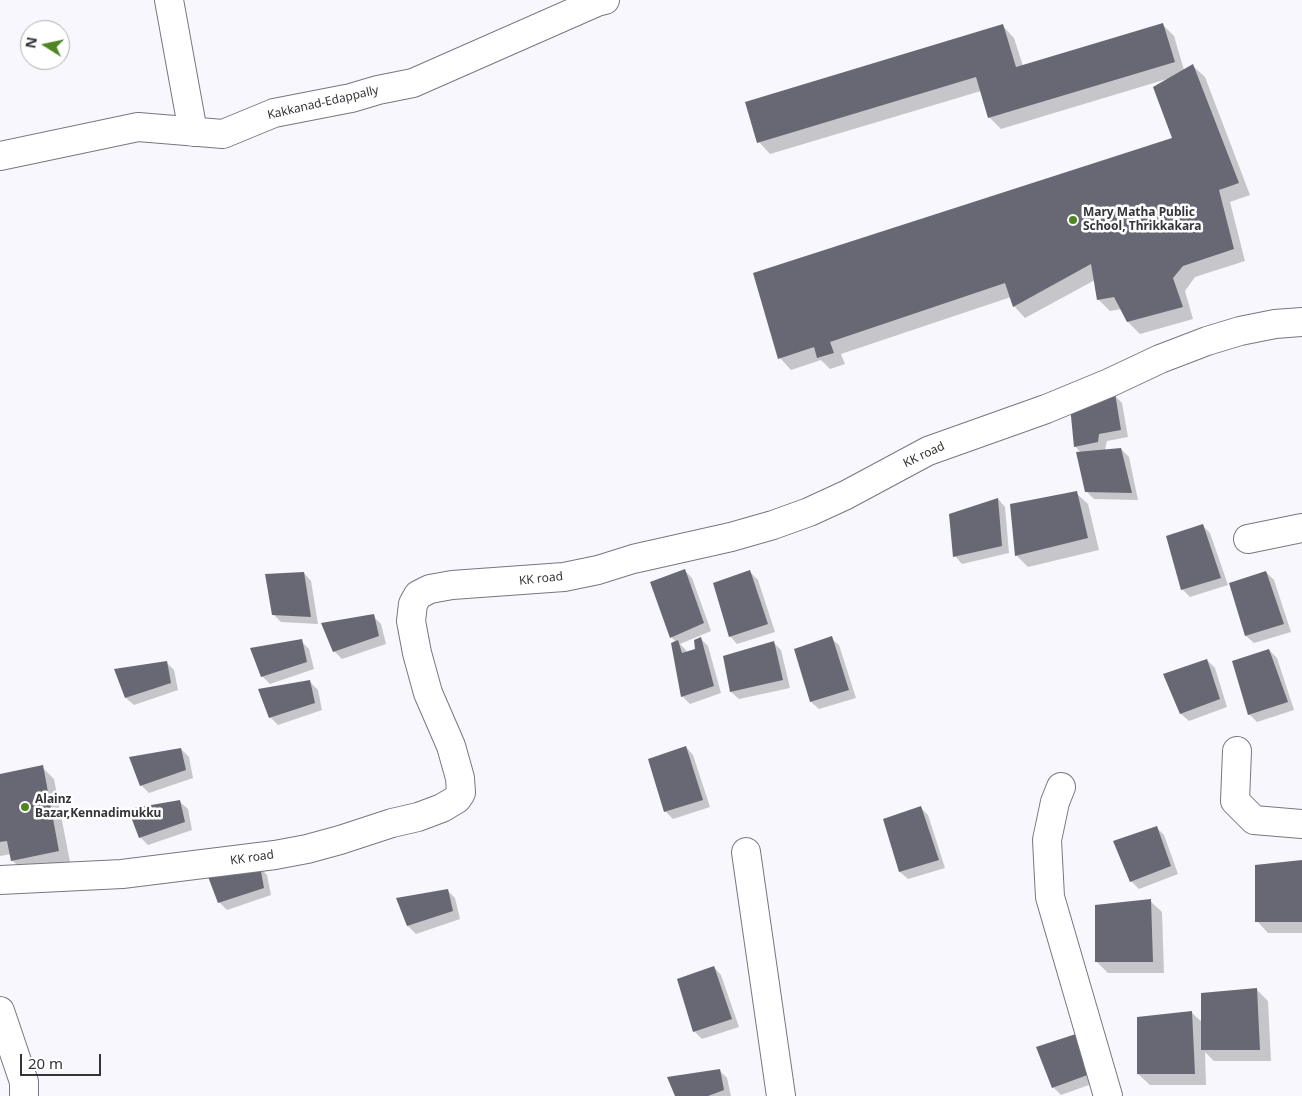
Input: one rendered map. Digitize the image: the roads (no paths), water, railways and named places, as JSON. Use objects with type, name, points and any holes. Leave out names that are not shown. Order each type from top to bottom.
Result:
[{"type":"street","points":[[169,0],[193,132]]},
{"type":"street","name":"Kakkanad-Edappally","points":[[0,156],[138,127],[223,134],[274,113],[351,98],[413,83],[605,0]]},
{"type":"street","name":"KK road","points":[[0,880],[122,874],[275,855],[340,840],[442,808],[461,793],[460,778],[451,746],[428,694],[417,653],[411,621],[413,604],[418,595],[430,589],[452,585],[564,577],[773,526],[846,495],[928,451],[1046,409],[1206,341],[1240,331],[1275,324],[1302,322]]},
{"type":"street","points":[[1248,539],[1302,528]]},
{"type":"street","points":[[1237,751],[1235,801],[1254,820],[1302,824]]},
{"type":"street","points":[[1061,786],[1055,802],[1047,840],[1050,897],[1108,1096]]},
{"type":"street","points":[[746,852],[781,1096]]},
{"type":"street","points":[[0,1010],[24,1082],[24,1096]]},
{"type":"place","name":"Mary Matha Public School, Thrikkakara","points":[[1073,220]]},
{"type":"place","name":"Alainz Bazar,Kennadimukku","points":[[25,807]]}]
